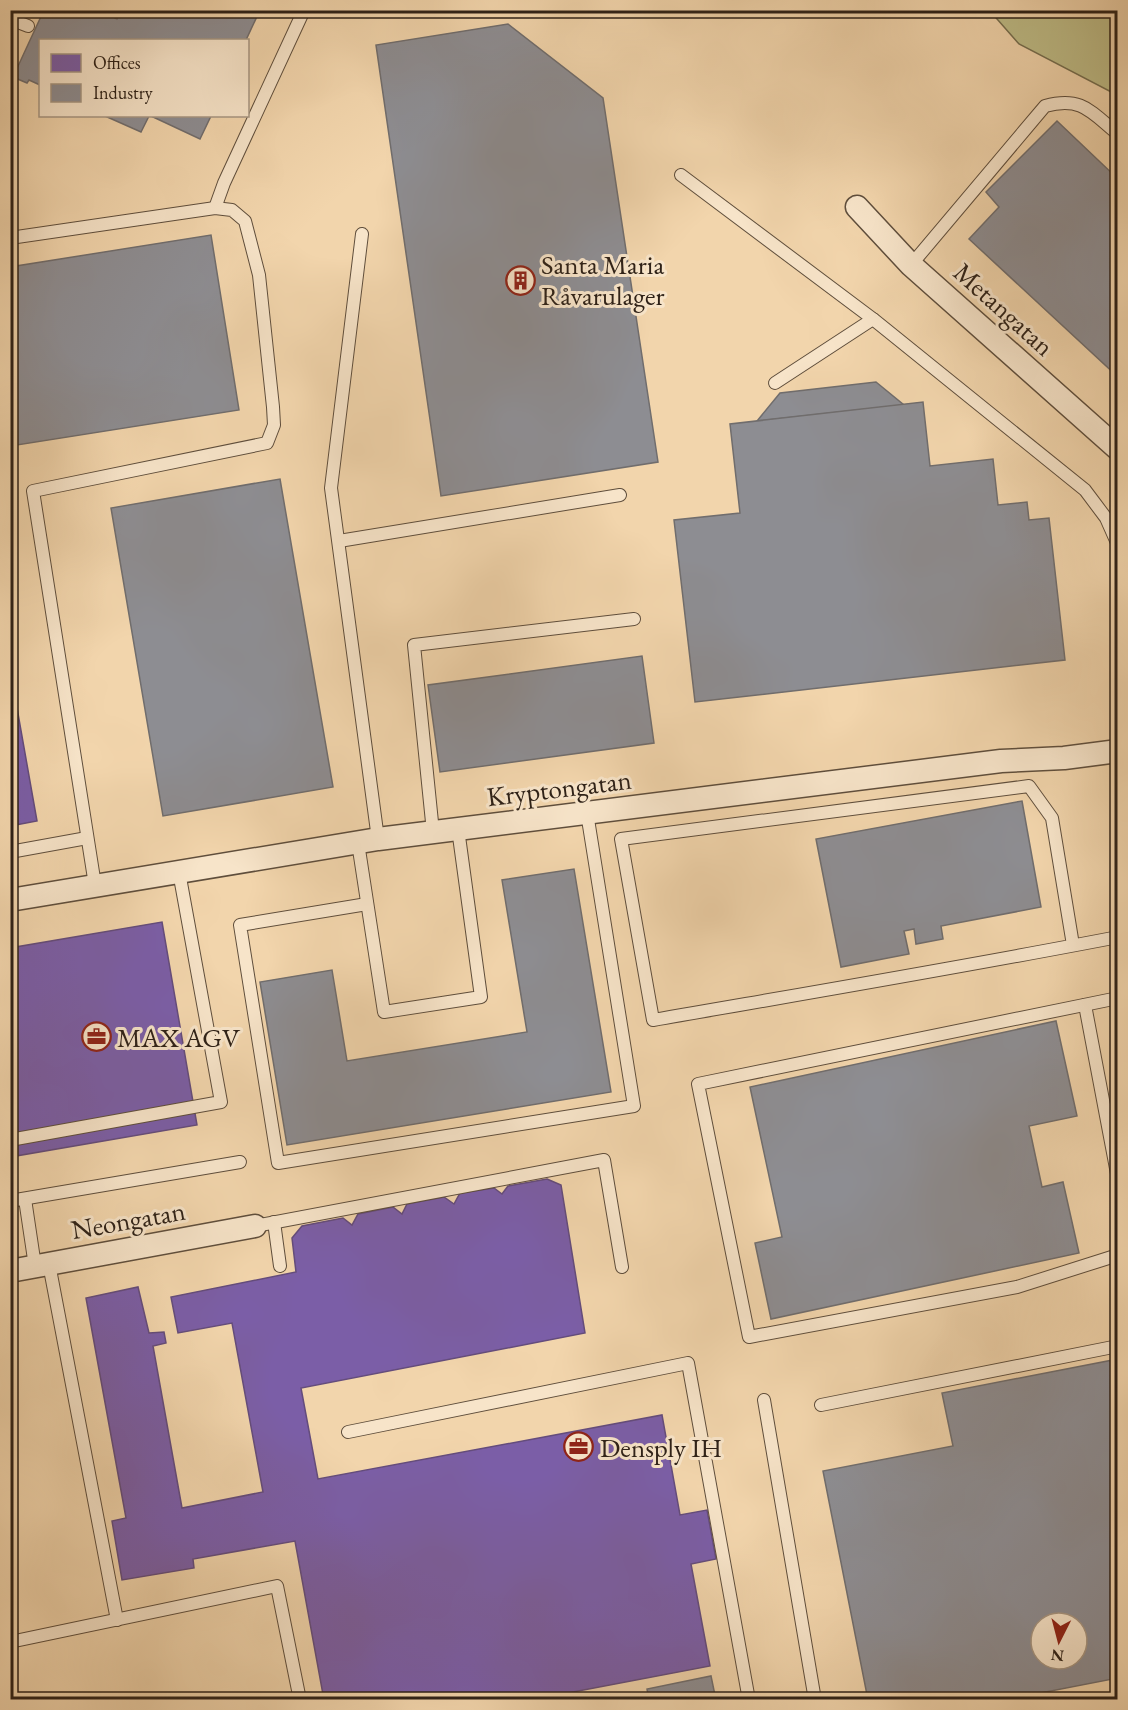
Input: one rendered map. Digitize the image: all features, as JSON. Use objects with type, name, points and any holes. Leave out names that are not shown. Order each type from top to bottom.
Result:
[{"type":"street","name":"Metangatan","points":[[857,207],[911,265],[1118,448]]},
{"type":"street","name":"Kryptongatan","points":[[10,900],[432,832],[1001,761],[1064,758],[1118,751]]},
{"type":"street","name":"Neongatan","points":[[10,1270],[265,1224]]},
{"type":"lane","points":[[215,208],[224,183],[304,10]]},
{"type":"lane","points":[[10,19],[28,26]]},
{"type":"lane","points":[[911,265],[1045,106],[1063,101],[1083,105],[1118,134]]},
{"type":"lane","points":[[681,175],[873,319],[1085,490],[1106,518],[1118,545]]},
{"type":"lane","points":[[10,238],[215,208],[232,210],[245,221],[258,275],[274,425],[267,443],[252,448],[33,491],[95,885]]},
{"type":"lane","points":[[362,234],[331,488],[339,541],[368,841],[368,904],[384,1012],[481,997],[458,829]]},
{"type":"lane","points":[[775,384],[873,319]]},
{"type":"lane","points":[[339,541],[620,495]]},
{"type":"lane","points":[[432,832],[414,645],[634,619]]},
{"type":"lane","points":[[1073,945],[1052,818],[1029,786],[621,839],[653,1020],[1118,937]]},
{"type":"lane","points":[[368,904],[240,925],[278,1162],[634,1106],[587,813]]},
{"type":"lane","points":[[10,852],[87,838]]},
{"type":"lane","points":[[10,1140],[221,1102],[179,872]]},
{"type":"lane","points":[[1118,998],[698,1084],[749,1337],[1017,1287],[1118,1255]]},
{"type":"lane","points":[[1085,1005],[1118,1179]]},
{"type":"lane","points":[[280,1266],[265,1224],[604,1160],[622,1267]]},
{"type":"lane","points":[[10,1201],[240,1162]]},
{"type":"lane","points":[[25,1199],[42,1265],[117,1620]]},
{"type":"lane","points":[[821,1405],[1118,1346]]},
{"type":"lane","points":[[348,1432],[688,1363],[749,1700]]},
{"type":"lane","points":[[764,1400],[815,1700]]},
{"type":"lane","points":[[10,1642],[277,1586],[300,1700]]},
{"type":"shaded area","points":[[990,11],[1117,11],[1117,95],[1019,44]]},
{"type":"building: Offices","points":[[14,691],[37,821],[10,826],[10,692]]},
{"type":"building: Offices","name":"MAX AGV","points":[[162,922],[197,1125],[10,1157],[10,948]]},
{"type":"building: Offices","name":"Densply IH","points":[[547,1179],[561,1185],[585,1333],[301,1388],[318,1479],[662,1415],[680,1515],[707,1510],[716,1559],[691,1564],[710,1666],[531,1700],[324,1700],[295,1541],[193,1559],[194,1568],[122,1580],[112,1521],[126,1518],[86,1298],[138,1287],[149,1333],[164,1332],[166,1343],[153,1346],[182,1508],[263,1492],[232,1323],[178,1333],[171,1297],[296,1272],[292,1238],[302,1226],[343,1218],[352,1225],[358,1214],[393,1207],[402,1214],[407,1204],[444,1197],[454,1204],[460,1193],[494,1188],[502,1194],[508,1186]]},
{"type":"building: Industry","points":[[44,10],[98,10],[117,19],[122,10],[260,10],[246,39],[39,39],[39,85],[29,80],[27,83],[13,77]]},
{"type":"building: Industry","name":"Santa Maria Råvarulager","points":[[508,24],[603,98],[658,462],[441,496],[376,45]]},
{"type":"building: Industry","points":[[107,117],[148,117],[141,132]]},
{"type":"building: Industry","points":[[153,117],[211,117],[200,139]]},
{"type":"building: Industry","points":[[1057,121],[1118,179],[1118,377],[969,239],[999,207],[986,192]]},
{"type":"building: Industry","points":[[211,235],[239,410],[17,445],[10,405],[10,267]]},
{"type":"building: Industry","points":[[876,382],[904,405],[757,421],[780,393]]},
{"type":"building: Industry","points":[[923,402],[930,466],[993,459],[998,505],[1027,502],[1029,520],[1049,518],[1065,660],[695,702],[674,520],[740,513],[730,424]]},
{"type":"building: Industry","points":[[10,405],[16,437],[10,437]]},
{"type":"building: Industry","points":[[280,479],[333,787],[163,816],[111,508]]},
{"type":"building: Industry","points":[[642,656],[654,743],[440,772],[428,685]]},
{"type":"building: Industry","points":[[1022,801],[1041,907],[941,926],[943,939],[916,944],[914,929],[904,931],[909,954],[841,967],[816,839]]},
{"type":"building: Industry","points":[[574,869],[611,1092],[287,1145],[260,982],[332,970],[347,1061],[527,1032],[502,880]]},
{"type":"building: Industry","points":[[1056,1021],[1077,1116],[1029,1126],[1042,1187],[1063,1182],[1079,1253],[771,1319],[755,1243],[782,1237],[750,1087]]},
{"type":"building: Industry","points":[[1118,1359],[1118,1678],[1005,1700],[868,1700],[823,1471],[953,1446],[942,1393]]},
{"type":"building: Industry","points":[[711,1676],[716,1700],[649,1700],[647,1689]]},
{"type":"place","name":"Santa Maria Råvarulager","points":[[520,280]]},
{"type":"place","name":"MAX AGV","points":[[96,1037]]},
{"type":"place","name":"Densply IH","points":[[579,1447]]}]
